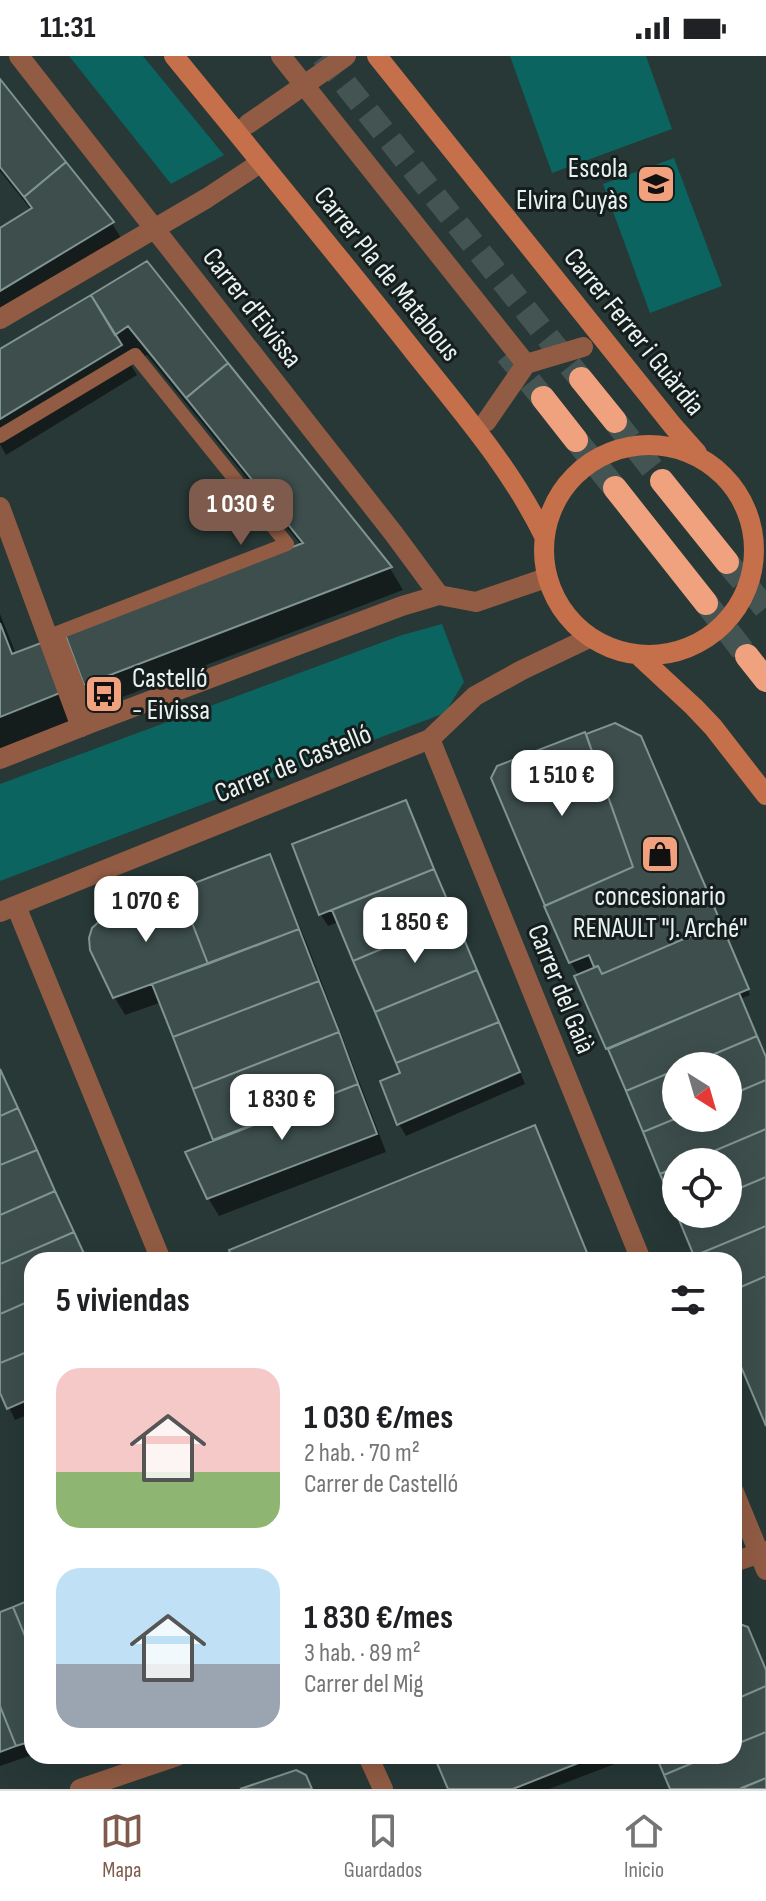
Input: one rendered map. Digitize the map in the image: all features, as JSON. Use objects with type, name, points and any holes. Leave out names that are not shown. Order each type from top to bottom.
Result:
[{"type":"highway","points":[[581,379],[615,421]]},
{"type":"highway","points":[[543,398],[576,440]]},
{"type":"highway","points":[[662,481],[727,562]]},
{"type":"highway","points":[[615,488],[706,603]]},
{"type":"highway","points":[[747,656],[766,680]]},
{"type":"main road","name":"Carrer Pla de Matabous","points":[[174,56],[482,438],[523,495],[544,536]]},
{"type":"main road","name":"Carrer Ferrer i Guàrdia","points":[[377,56],[699,456]]},
{"type":"main road","points":[[636,446],[665,446],[699,456],[734,488],[759,529],[746,591],[733,614],[714,633],[691,647],[665,654],[639,656],[605,647],[589,638],[570,622],[555,601],[546,578],[544,536],[562,489],[582,468],[608,453],[636,446]]},
{"type":"main road","points":[[639,656],[713,727],[766,795]]},
{"type":"street","name":"Carrer d'Eivissa","points":[[19,56],[439,595]]},
{"type":"street","points":[[281,56],[526,364]]},
{"type":"street","points":[[248,124],[346,56]]},
{"type":"street","points":[[0,319],[260,163]]},
{"type":"street","points":[[486,422],[526,364],[583,347]]},
{"type":"street","points":[[0,507],[86,725]]},
{"type":"street","points":[[0,759],[402,606],[439,595],[476,602],[546,578]]},
{"type":"street","name":"Carrer de Castelló","points":[[8,909],[430,739],[475,696],[589,638]]},
{"type":"street","name":"Carrer del Gaià","points":[[430,739],[638,1252]]},
{"type":"street","points":[[8,909],[158,1252]]},
{"type":"street","points":[[742,1510],[764,1558],[742,1561]]},
{"type":"street","points":[[80,1789],[153,1764]]},
{"type":"street","points":[[372,1764],[383,1789]]},
{"type":"lane","points":[[0,436],[135,355],[287,544],[57,633],[86,725]]},
{"type":"shaded area","points":[[69,56],[143,56],[224,155],[171,184]]},
{"type":"shaded area","points":[[510,56],[646,56],[672,129],[552,173]]},
{"type":"shaded area","points":[[674,158],[722,286],[650,313],[603,184]]},
{"type":"shaded area","points":[[442,624],[464,682],[445,713],[0,881],[0,784],[402,635]]},
{"type":"building","points":[[0,79],[66,162],[24,197],[0,167]]},
{"type":"building","points":[[66,162],[114,222],[0,291],[0,228],[32,208],[24,197]]},
{"type":"building","points":[[147,261],[228,363],[186,398],[128,326],[115,335],[91,295]]},
{"type":"building","points":[[91,295],[122,345],[0,419],[0,349]]},
{"type":"building","points":[[228,363],[392,567],[84,685],[65,634],[303,543],[186,398]]},
{"type":"building","points":[[0,623],[12,654],[41,643],[60,693],[0,717]]},
{"type":"building","name":"concesionario RENAULT \"J. Arché\"","points":[[615,723],[641,736],[721,923],[602,974],[598,966],[594,967],[589,955],[569,963],[544,906],[633,867],[586,734]]},
{"type":"building","points":[[585,732],[633,867],[545,906],[491,778],[497,766]]},
{"type":"building","points":[[406,800],[434,869],[319,915],[292,844]]},
{"type":"building","points":[[270,854],[299,929],[208,964],[179,889]]},
{"type":"building","points":[[434,869],[455,918],[353,961],[332,910]]},
{"type":"building","points":[[179,889],[208,964],[113,998],[90,950],[92,928],[104,917]]},
{"type":"building","points":[[455,918],[477,970],[375,1012],[353,961]]},
{"type":"building","points":[[721,923],[749,989],[606,1049],[574,976],[598,966],[602,974]]},
{"type":"building","points":[[299,929],[319,981],[173,1037],[152,984]]},
{"type":"building","points":[[477,970],[499,1022],[396,1063],[375,1012]]},
{"type":"building","points":[[319,981],[339,1032],[193,1089],[173,1037]]},
{"type":"building","points":[[739,993],[757,1036],[719,1052],[662,1052],[662,1076],[626,1091],[608,1049]]},
{"type":"building","points":[[499,1022],[520,1072],[397,1125],[380,1081],[400,1073],[396,1063]]},
{"type":"building","points":[[339,1032],[358,1084],[213,1140],[193,1089]]},
{"type":"building","points":[[757,1036],[766,1057],[766,1080],[742,1090],[742,1052],[719,1052]]},
{"type":"building","points":[[0,1069],[18,1108],[0,1116]]},
{"type":"building","points":[[662,1076],[662,1124],[643,1132],[626,1091]]},
{"type":"building","points":[[766,1080],[766,1129],[721,1148],[662,1148],[660,1174],[643,1132],[662,1124],[662,1132],[742,1132],[742,1090]]},
{"type":"building","points":[[358,1084],[377,1134],[207,1199],[185,1152]]},
{"type":"building","points":[[18,1108],[37,1150],[0,1165],[0,1116]]},
{"type":"building","points":[[535,1125],[587,1252],[230,1252]]},
{"type":"building","points":[[766,1129],[766,1177],[742,1187],[742,1148],[721,1148]]},
{"type":"building","points":[[37,1150],[55,1191],[0,1215],[0,1165]]},
{"type":"building","points":[[766,1177],[766,1226],[704,1252],[692,1252],[682,1228],[742,1228],[742,1187]]},
{"type":"building","points":[[55,1191],[74,1232],[0,1264],[0,1215]]},
{"type":"building","points":[[766,1226],[766,1276],[742,1286],[742,1252],[704,1252]]},
{"type":"building","points":[[74,1232],[83,1252],[28,1252]]},
{"type":"building","points":[[24,1254],[24,1304],[0,1314],[0,1264]]},
{"type":"building","points":[[766,1276],[766,1426],[742,1369],[742,1286]]},
{"type":"building","points":[[24,1304],[24,1353],[0,1363],[0,1314]]},
{"type":"building","points":[[24,1353],[24,1402],[7,1409],[0,1393],[0,1363]]},
{"type":"building","points":[[24,1602],[24,1634],[13,1607]]},
{"type":"building","points":[[13,1607],[24,1634],[24,1744],[16,1746],[0,1706],[0,1612]]},
{"type":"building","points":[[742,1625],[748,1627],[766,1670],[766,1686],[742,1696]]},
{"type":"building","points":[[766,1686],[766,1732],[742,1742],[742,1696]]},
{"type":"building","points":[[0,1706],[16,1746],[0,1752]]},
{"type":"building","points":[[766,1732],[766,1778],[740,1789],[670,1789],[664,1775],[690,1764],[742,1764],[742,1742]]},
{"type":"building","points":[[437,1764],[576,1764],[513,1789],[448,1789]]},
{"type":"building","points":[[659,1764],[690,1764],[664,1775]]},
{"type":"building","points":[[296,1770],[306,1775],[312,1789],[240,1789]]},
{"type":"building","points":[[766,1778],[766,1789],[740,1789],[741,1788]]},
{"type":"tunnel","points":[[323,56],[581,379]]},
{"type":"tunnel","points":[[507,354],[543,398]]},
{"type":"tunnel","points":[[615,421],[662,481]]},
{"type":"tunnel","points":[[576,440],[615,488]]},
{"type":"tunnel","points":[[727,562],[766,609]]},
{"type":"tunnel","points":[[706,603],[747,656]]},
{"type":"place","name":"Escola Elvira Cuyàs","points":[[656,184]]},
{"type":"place","name":"Castelló - Eivissa","points":[[104,694]]},
{"type":"place","name":"concesionario RENAULT \"J. Arché\"","points":[[660,854]]}]
